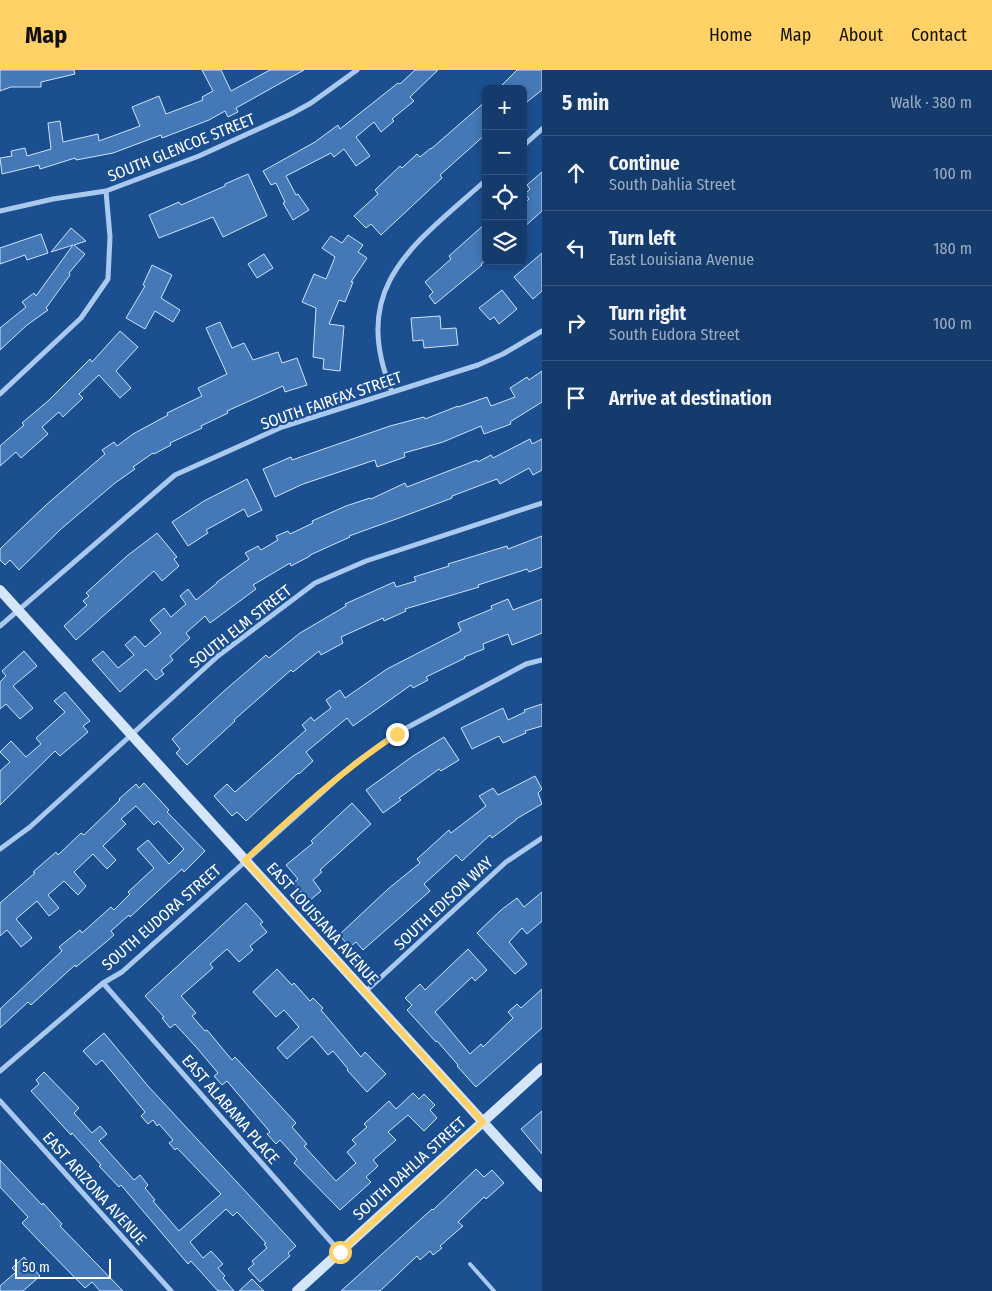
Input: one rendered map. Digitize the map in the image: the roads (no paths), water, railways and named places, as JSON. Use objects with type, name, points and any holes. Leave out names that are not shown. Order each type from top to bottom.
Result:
[{"type":"street","name":"SOUTH GLENCOE STREET","points":[[0,211],[53,199],[106,191],[199,156],[291,114],[311,103],[357,70]]},
{"type":"street","points":[[527,142],[542,129]]},
{"type":"street","points":[[392,392],[385,375],[378,335],[384,290],[407,252],[482,184]]},
{"type":"street","points":[[0,394],[81,318],[108,278],[110,237],[106,191]]},
{"type":"street","name":"SOUTH FAIRFAX STREET","points":[[0,626],[175,475],[282,427],[478,365],[510,350],[542,331]]},
{"type":"street","name":"SOUTH ELM STREET","points":[[0,849],[30,827],[218,656],[314,583],[366,561],[542,503]]},
{"type":"street","name":"EAST LOUISIANA AVENUE","points":[[0,590],[542,1187]]},
{"type":"street","name":"SOUTH EUDORA STREET","points":[[0,1071],[103,983],[122,972],[331,783],[374,749],[397,734],[526,664],[542,660]]},
{"type":"street","name":"SOUTH EDISON WAY","points":[[365,992],[506,862],[542,838]]},
{"type":"street","name":"EAST ALABAMA PLACE","points":[[103,983],[340,1252]]},
{"type":"street","name":"SOUTH DAHLIA STREET","points":[[297,1291],[542,1068]]},
{"type":"street","name":"EAST ARIZONA AVENUE","points":[[0,1101],[171,1291]]},
{"type":"lane","points":[[470,1264],[494,1291]]}]
